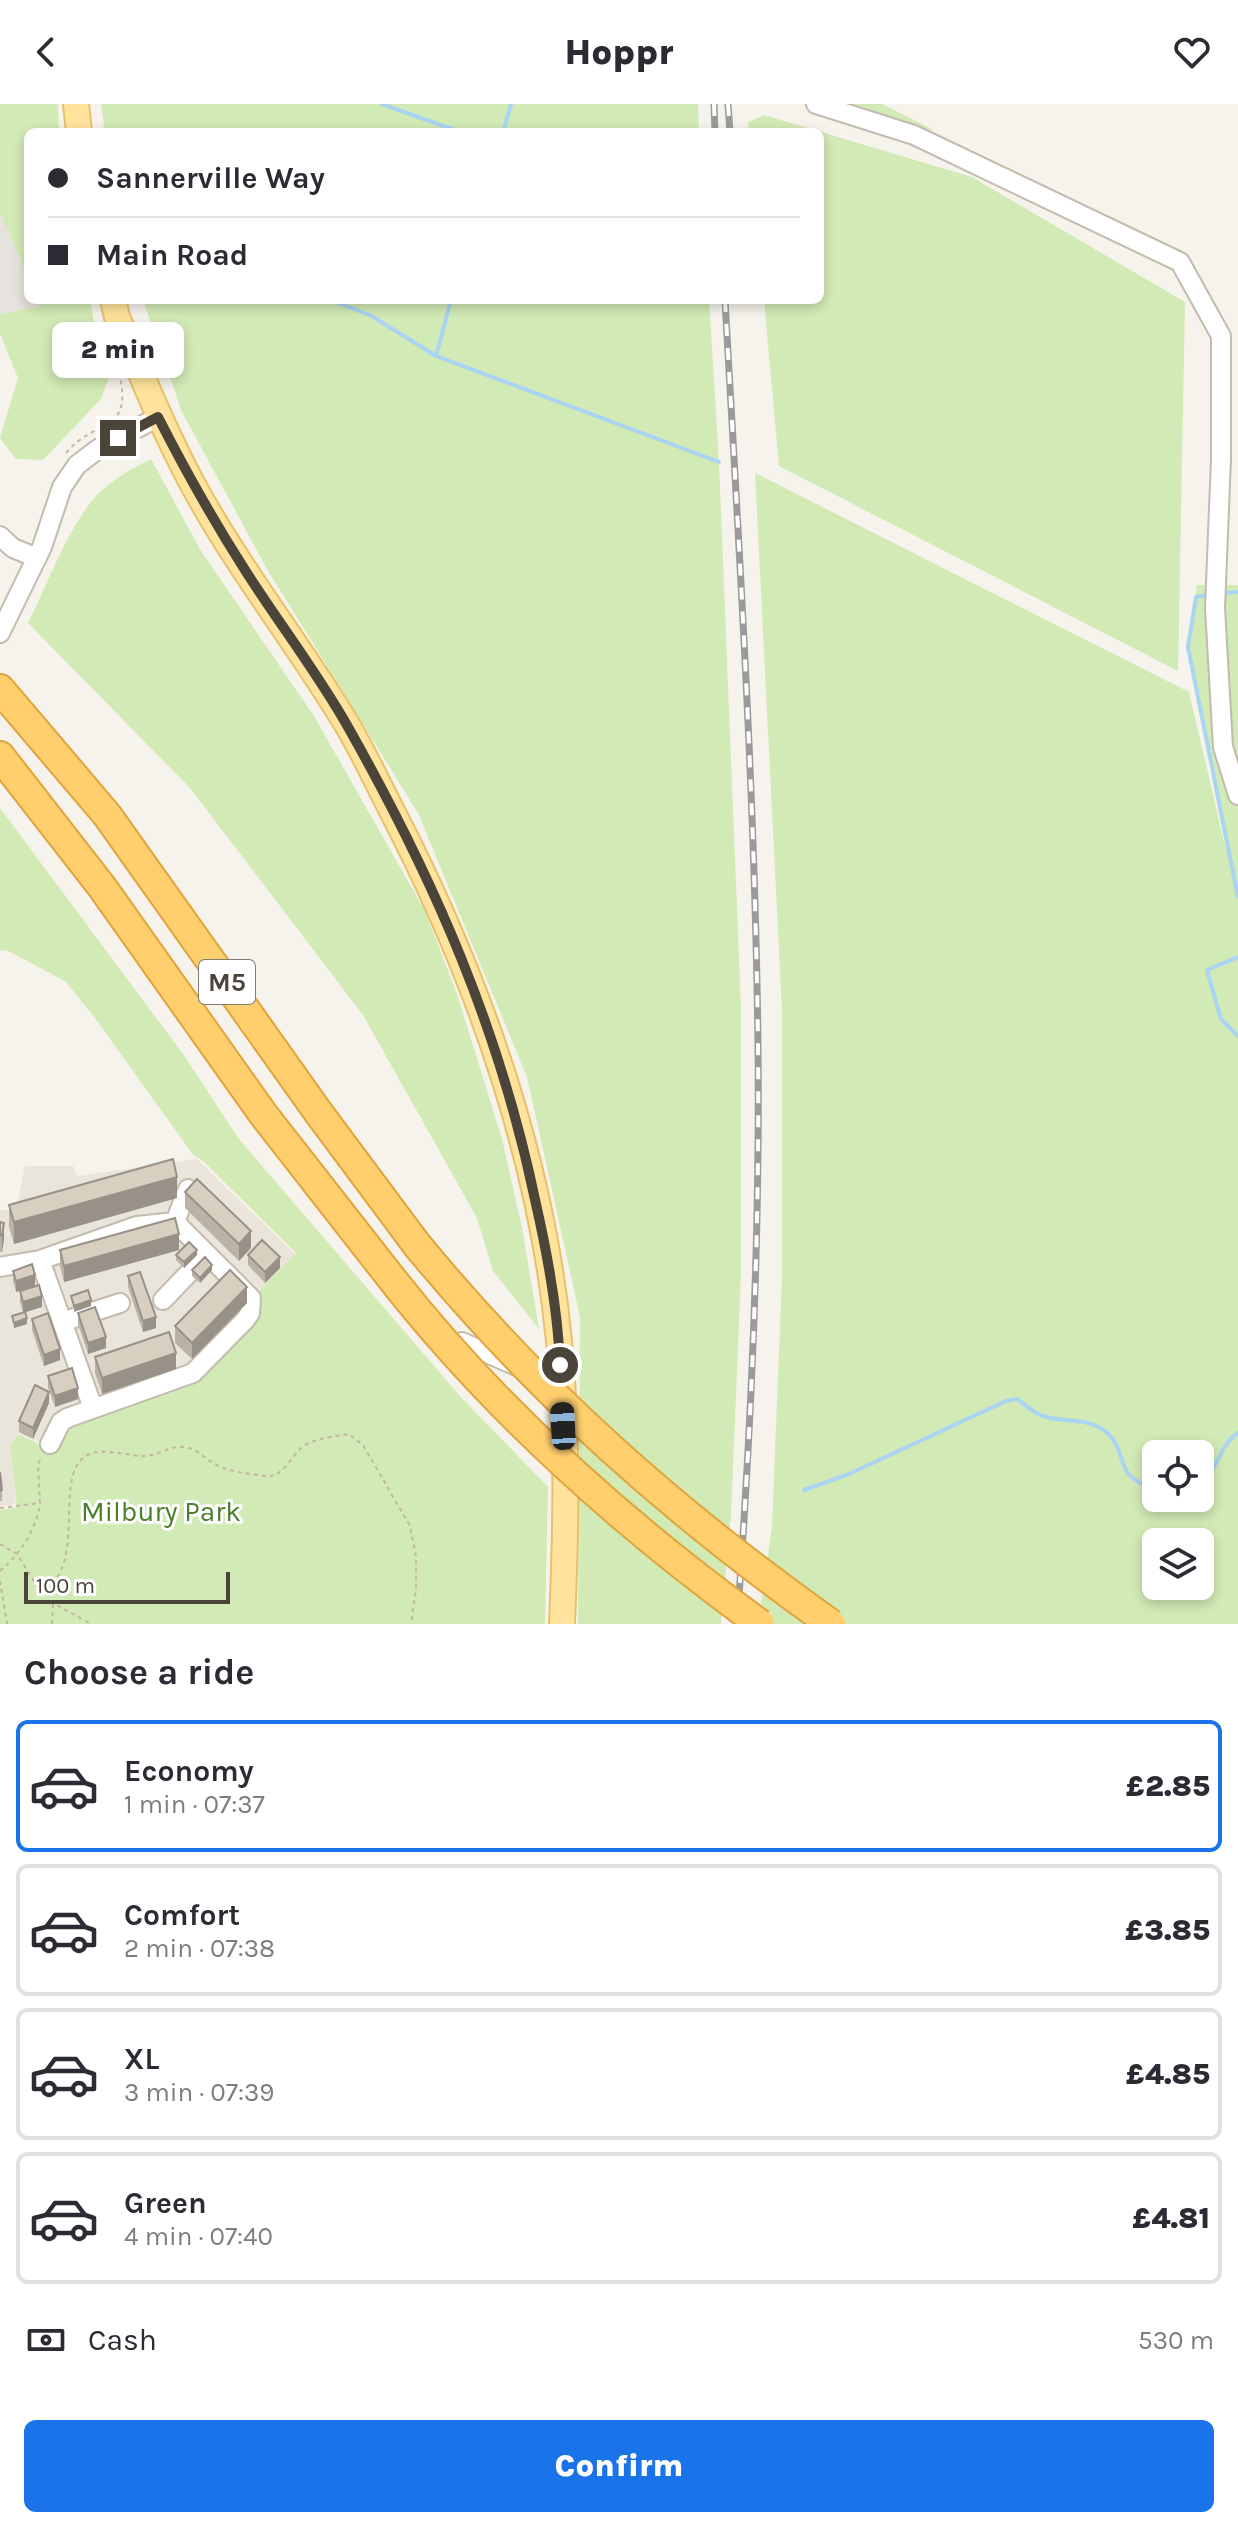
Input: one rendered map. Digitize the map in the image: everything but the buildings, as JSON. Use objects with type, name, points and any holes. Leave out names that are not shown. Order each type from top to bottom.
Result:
[{"type":"highway","name":"M5","points":[[0,689],[107,815],[318,1112],[417,1245],[495,1336],[609,1449],[747,1563],[831,1624]]},
{"type":"highway","name":"M5","points":[[1,757],[102,887],[263,1114],[438,1335],[528,1429],[639,1529],[760,1624]]},
{"type":"main road","points":[[76,104],[79,128]]},
{"type":"main road","points":[[114,304],[158,417],[194,487],[347,725],[426,877],[459,949],[491,1032],[526,1155],[553,1290],[561,1386],[565,1531],[562,1624]]},
{"type":"street","points":[[816,104],[914,135],[1180,262],[1221,336],[1221,459],[1215,608],[1223,747],[1238,795]]},
{"type":"street","points":[[0,633],[37,558],[62,487],[77,465],[98,449],[158,417]]},
{"type":"street","points":[[0,536],[13,548],[37,558]]},
{"type":"street","points":[[175,1222],[188,1189]]},
{"type":"street","points":[[50,1444],[61,1422],[193,1373],[250,1313],[251,1298],[175,1222]]},
{"type":"street","points":[[0,1267],[40,1260],[137,1226],[175,1222]]},
{"type":"street","points":[[163,1300],[207,1254]]},
{"type":"street","points":[[40,1260],[93,1408]]},
{"type":"street","points":[[62,1322],[120,1303]]},
{"type":"street","points":[[462,1342],[561,1386]]},
{"type":"path","points":[[62,461],[67,450],[118,416],[124,393],[117,367]]},
{"type":"path","points":[[0,1544],[17,1554],[37,1586],[46,1588],[52,1584],[63,1564],[68,1541],[74,1470],[86,1456],[110,1450],[144,1456],[185,1447],[196,1450],[218,1466],[270,1476],[279,1473],[305,1445],[349,1434],[363,1445],[410,1526],[416,1556],[416,1589],[411,1624]]},
{"type":"path","points":[[0,1571],[17,1554],[34,1529],[40,1503],[38,1464],[50,1444]]},
{"type":"path","points":[[0,1508],[40,1503]]},
{"type":"path","points":[[0,1581],[7,1624]]},
{"type":"path","points":[[46,1588],[53,1603],[52,1624]]},
{"type":"path","points":[[53,1603],[91,1624]]},
{"type":"shaded area","points":[[0,213],[24,268],[24,304],[40,306],[0,314]]},
{"type":"shaded area","points":[[197,1159],[295,1254],[249,1301],[247,1311],[192,1367],[44,1444],[18,1433],[10,1446],[16,1504],[0,1506],[0,1210],[16,1210],[25,1166],[73,1166],[77,1176]]},
{"type":"green space","points":[[0,104],[58,104],[59,128],[24,128],[24,268],[0,213]]},
{"type":"green space","points":[[101,104],[698,104],[699,128],[104,128]]},
{"type":"green space","points":[[837,104],[882,104],[936,131]]},
{"type":"green space","points":[[764,115],[808,128],[749,128],[748,122]]},
{"type":"green space","points":[[824,133],[972,177],[1185,302],[1178,671],[779,466],[764,304],[824,304]]},
{"type":"green space","points":[[91,304],[96,333],[110,375],[101,399],[43,460],[16,459],[0,438],[18,378],[0,334],[0,314],[40,306]]},
{"type":"green space","points":[[144,304],[709,304],[719,462],[741,1008],[741,1274],[731,1516],[721,1624],[578,1624],[580,1317],[527,1077],[418,813],[267,569],[182,412]]},
{"type":"green space","points":[[151,459],[201,551],[314,716],[425,911],[457,994],[502,1139],[522,1228],[539,1329],[493,1271],[477,1218],[363,1015],[190,788],[28,623],[64,545],[91,502],[119,477]]},
{"type":"green space","points":[[755,473],[1189,692],[1226,850],[1188,647],[1197,585],[1238,585],[1238,1624],[758,1624],[772,1527],[782,1277],[782,1009]]},
{"type":"green space","name":"Milbury Park","points":[[0,808],[183,1054],[239,1139],[459,1395],[548,1487],[545,1624],[0,1624],[0,1510],[17,1507],[10,1446],[18,1434],[49,1449],[65,1426],[193,1381],[257,1293],[296,1253],[202,1160],[194,1156],[65,981],[6,950],[0,951]]},
{"type":"waterway","points":[[382,104],[449,128]]},
{"type":"waterway","points":[[504,128],[511,104]]},
{"type":"waterway","points":[[341,304],[370,315],[436,356],[719,462]]},
{"type":"waterway","points":[[436,356],[450,304]]},
{"type":"waterway","points":[[1221,593],[1238,592]]},
{"type":"waterway","points":[[1212,595],[1196,597],[1188,647],[1238,897]]},
{"type":"waterway","points":[[1238,957],[1207,970],[1221,1019],[1238,1036]]},
{"type":"waterway","points":[[804,1490],[849,1474],[1006,1401],[1017,1399],[1040,1415],[1083,1422],[1105,1431],[1113,1439],[1127,1471],[1142,1484]]},
{"type":"waterway","points":[[1214,1466],[1227,1444],[1238,1433]]},
{"type":"railway","points":[[714,104],[715,128]]},
{"type":"railway","points":[[728,104],[730,128]]},
{"type":"railway","points":[[725,304],[750,765],[758,1045],[754,1335],[737,1624]]},
{"type":"route","points":[[118,438],[158,417],[194,487],[347,725],[426,877],[459,949],[509,1088],[543,1235],[553,1290],[560,1365]]}]
